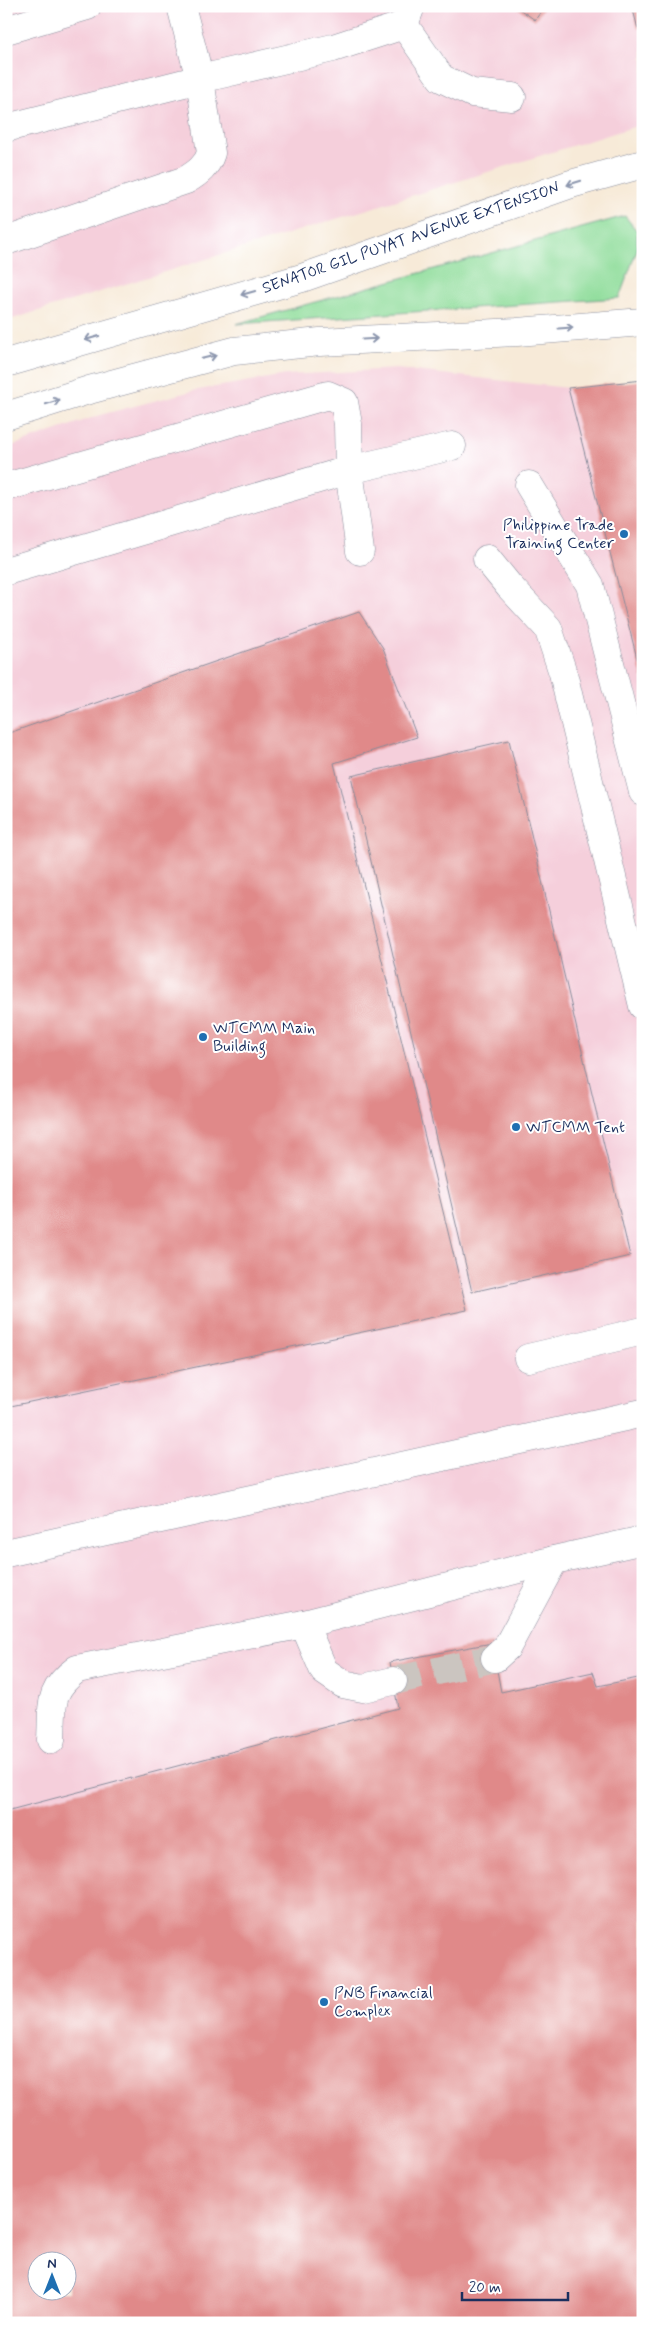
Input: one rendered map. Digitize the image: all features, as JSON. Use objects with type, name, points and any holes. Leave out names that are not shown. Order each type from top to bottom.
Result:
[{"type":"main road","points":[[6,30],[87,6]]},
{"type":"main road","points":[[6,241],[186,180],[195,175],[208,162],[211,153],[200,79],[181,6]]},
{"type":"main road","points":[[6,128],[333,48],[407,15],[442,78],[472,93],[512,96]]},
{"type":"main road","name":"SENATOR GIL PUYAT AVENUE EXTENSION","points":[[6,363],[311,275],[522,200],[635,172]]},
{"type":"main road","points":[[6,416],[172,366],[242,350],[320,342],[517,332],[643,322]]},
{"type":"main road","points":[[6,487],[328,395],[344,402],[348,424],[349,470],[360,551]]},
{"type":"main road","points":[[6,571],[349,470],[452,446]]},
{"type":"main road","points":[[529,485],[590,585],[643,792]]},
{"type":"main road","points":[[487,559],[548,628],[563,673],[643,1006]]},
{"type":"main road","points":[[528,1358],[643,1331]]},
{"type":"main road","points":[[6,1554],[643,1413]]},
{"type":"main road","points":[[51,1740],[53,1695],[62,1680],[77,1669],[304,1624],[554,1560],[643,1540]]},
{"type":"main road","points":[[495,1658],[507,1646],[554,1560]]},
{"type":"main road","points":[[304,1624],[324,1671],[343,1684],[363,1688],[393,1681]]},
{"type":"shaded area","points":[[6,6],[643,6],[643,124],[6,321]]},
{"type":"shaded area","points":[[397,369],[568,388],[643,681],[643,2323],[6,2323],[6,448],[100,415],[192,391],[286,375]]},
{"type":"green space","points":[[625,216],[637,231],[637,250],[619,298],[236,324]]},
{"type":"building","points":[[515,6],[545,6],[535,20]]},
{"type":"building","points":[[632,6],[643,6],[643,27],[638,29]]},
{"type":"building","name":"Philippine Trade Training Center","points":[[643,380],[643,678],[642,678],[568,388]]},
{"type":"building","name":"WTCMM Main Building","points":[[359,612],[383,648],[417,737],[334,763],[467,1310],[6,1407],[6,734]]},
{"type":"building","name":"WTCMM Tent","points":[[509,740],[630,1256],[472,1292],[351,776]]},
{"type":"building","name":"PNB Financial Complex","points":[[492,1643],[501,1692],[593,1672],[598,1686],[643,1677],[643,2323],[6,2323],[6,1811],[398,1708],[390,1662]]},
{"type":"tunnel","points":[[393,1681],[495,1658]]},
{"type":"place","name":"Philippine Trade Training Center","points":[[624,534]]},
{"type":"place","name":"WTCMM Main Building","points":[[203,1037]]},
{"type":"place","name":"WTCMM Tent","points":[[516,1127]]},
{"type":"place","name":"PNB Financial Complex","points":[[324,2002]]}]
